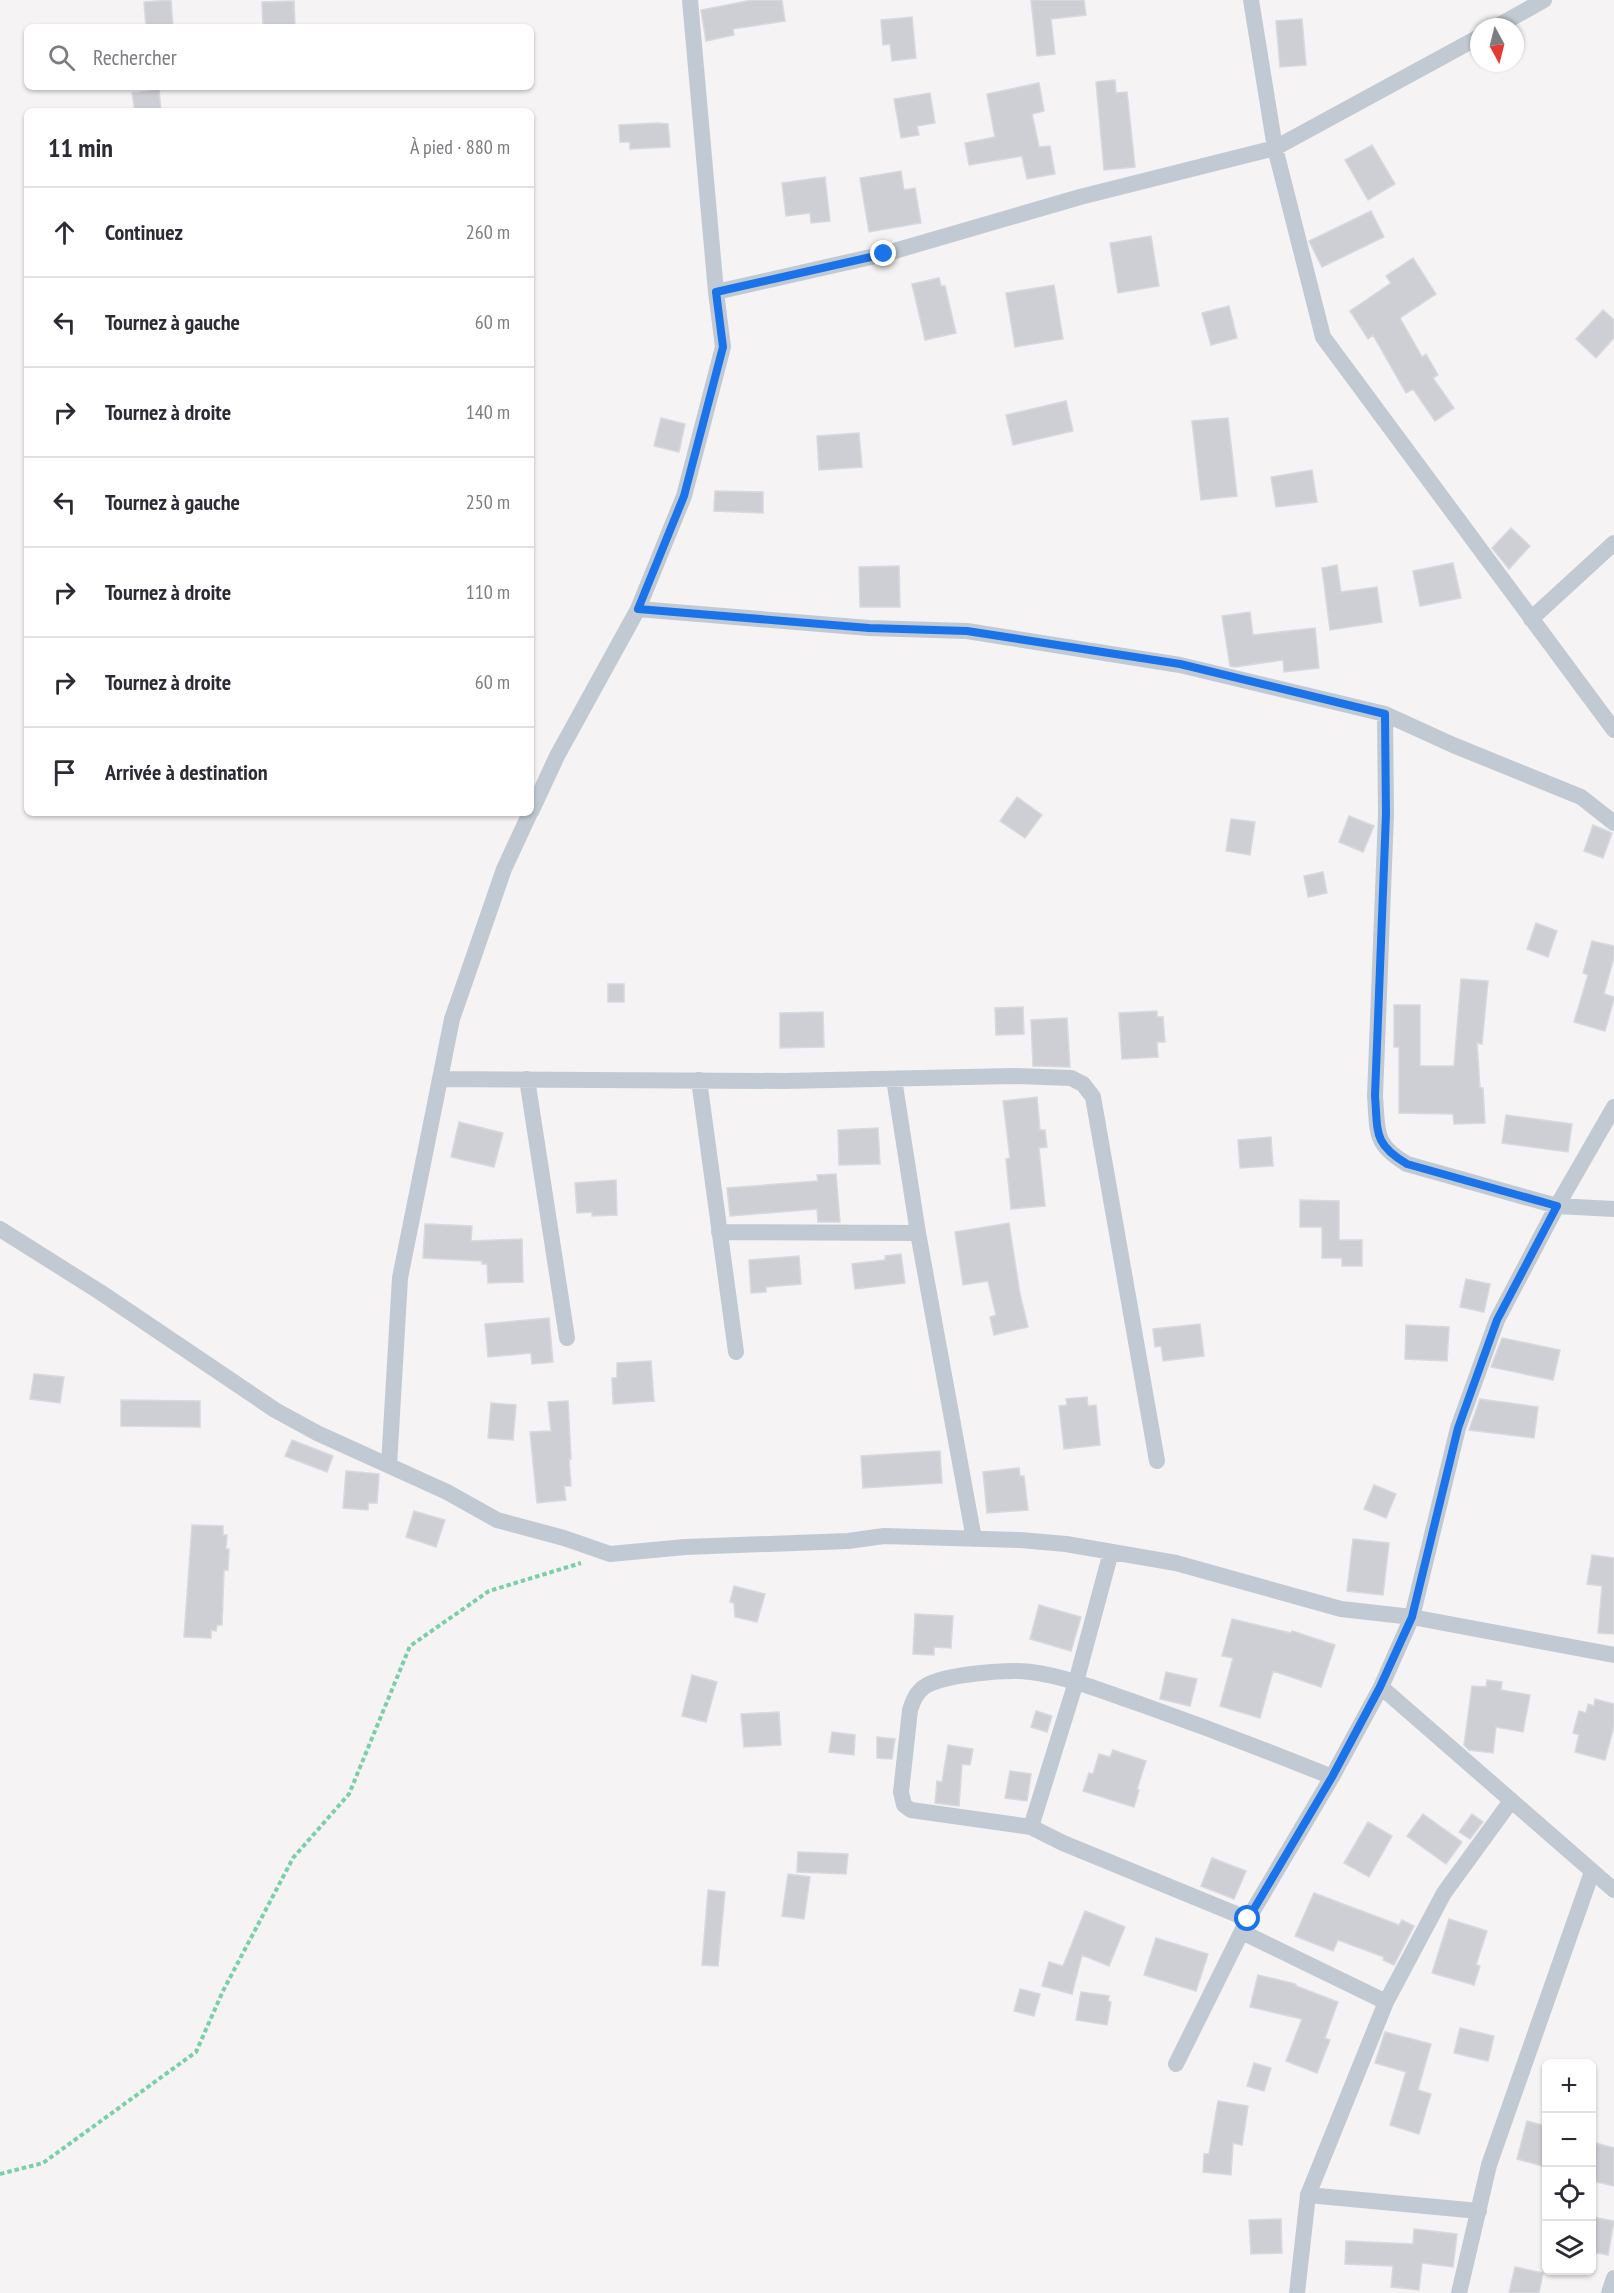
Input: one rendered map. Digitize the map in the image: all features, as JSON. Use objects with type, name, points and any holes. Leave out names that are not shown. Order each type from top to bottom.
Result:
[{"type":"street","points":[[534,806],[557,756],[638,609],[684,496],[723,347],[690,0]]},
{"type":"street","points":[[1251,0],[1275,148],[1323,337],[1614,730]]},
{"type":"street","points":[[1512,18],[1544,0]]},
{"type":"street","points":[[716,292],[884,254],[1080,197],[1275,148],[1470,42]]},
{"type":"street","points":[[1531,619],[1614,543]]},
{"type":"street","points":[[638,609],[869,628],[967,631],[1180,664],[1385,714],[1453,746],[1581,797],[1614,823]]},
{"type":"street","points":[[1385,714],[1386,814],[1375,1096],[1380,1139],[1389,1153],[1407,1164],[1557,1206],[1614,1209]]},
{"type":"street","points":[[389,1465],[400,1278],[440,1079],[456,1008],[504,869],[529,816]]},
{"type":"street","points":[[440,1079],[894,1079],[1013,1076],[1071,1078],[1083,1084],[1093,1097],[1157,1461]]},
{"type":"street","points":[[527,1079],[567,1338]]},
{"type":"street","points":[[894,1079],[918,1233],[974,1539]]},
{"type":"street","points":[[699,1080],[736,1352]]},
{"type":"street","points":[[1176,2064],[1245,1925],[1332,1777],[1380,1687],[1412,1617],[1458,1428],[1497,1320],[1557,1206],[1614,1107]]},
{"type":"street","points":[[0,1229],[100,1292],[276,1410],[317,1432],[447,1492],[497,1520],[564,1538],[610,1554],[685,1547],[848,1541],[884,1536],[1020,1540],[1066,1544],[1176,1563],[1341,1610],[1412,1617],[1614,1654]]},
{"type":"street","points":[[720,1232],[918,1233]]},
{"type":"street","points":[[1031,1827],[1076,1682],[1111,1552]]},
{"type":"street","points":[[1332,1777],[1215,1730],[1076,1682],[1030,1672],[988,1671],[938,1681],[925,1687],[915,1697],[910,1710],[901,1792],[904,1805],[912,1810],[1031,1827],[1245,1925],[1386,2002]]},
{"type":"street","points":[[1380,1687],[1614,1890]]},
{"type":"street","points":[[1297,2293],[1308,2195],[1386,2002],[1444,1893],[1511,1801]]},
{"type":"street","points":[[1459,2293],[1489,2165],[1593,1872]]},
{"type":"street","points":[[1308,2195],[1479,2211]]},
{"type":"street","points":[[1609,2293],[1614,2278]]},
{"type":"path","points":[[0,2174],[43,2163],[196,2052],[223,1991],[293,1858],[349,1794],[410,1646],[489,1590],[610,1554]]},
{"type":"building","points":[[171,0],[173,24],[146,24],[144,2]]},
{"type":"building","points":[[752,0],[782,0],[785,21],[733,29],[734,35],[706,41],[701,10]]},
{"type":"building","points":[[1031,0],[1084,0],[1086,15],[1051,19],[1055,54],[1037,56]]},
{"type":"building","points":[[294,1],[295,24],[263,24],[262,2]]},
{"type":"building","points":[[912,17],[916,58],[892,61],[890,44],[883,45],[881,20]]},
{"type":"building","points":[[1302,19],[1306,65],[1280,67],[1276,21]]},
{"type":"building","points":[[1115,80],[1116,93],[1127,92],[1135,167],[1104,170],[1096,82]]},
{"type":"building","points":[[1039,83],[1044,111],[1032,114],[1039,147],[1050,146],[1055,174],[1027,179],[1022,156],[969,165],[965,143],[995,137],[987,94]]},
{"type":"building","points":[[159,90],[161,108],[134,108],[132,93]]},
{"type":"building","points":[[930,93],[935,123],[917,126],[919,135],[901,138],[894,99]]},
{"type":"building","points":[[668,124],[670,147],[630,149],[630,142],[620,142],[619,125]]},
{"type":"building","points":[[1372,145],[1395,184],[1368,200],[1345,160]]},
{"type":"building","points":[[901,171],[904,190],[915,188],[921,223],[869,232],[860,178]]},
{"type":"building","points":[[825,177],[830,221],[811,223],[810,213],[786,216],[782,183]]},
{"type":"building","points":[[1371,211],[1384,237],[1322,267],[1309,241]]},
{"type":"building","points":[[1151,236],[1159,286],[1118,293],[1110,243]]},
{"type":"building","points":[[1413,258],[1436,294],[1400,318],[1422,357],[1426,354],[1438,375],[1433,378],[1454,408],[1435,421],[1413,389],[1406,393],[1373,335],[1368,339],[1350,311],[1391,283],[1386,276]]},
{"type":"building","points":[[939,278],[941,286],[945,286],[956,333],[925,340],[912,284]]},
{"type":"building","points":[[1054,285],[1063,339],[1015,347],[1006,293]]},
{"type":"building","points":[[1229,306],[1237,338],[1211,345],[1202,313]]},
{"type":"building","points":[[1603,310],[1614,320],[1614,338],[1596,358],[1576,339]]},
{"type":"building","points":[[1066,401],[1073,431],[1013,445],[1006,415]]},
{"type":"building","points":[[661,418],[685,424],[679,452],[654,446]]},
{"type":"building","points":[[1228,418],[1237,496],[1201,500],[1192,421]]},
{"type":"building","points":[[859,433],[862,467],[819,470],[817,436]]},
{"type":"building","points":[[1312,470],[1317,502],[1276,507],[1271,477]]},
{"type":"building","points":[[715,491],[763,492],[763,513],[714,511]]},
{"type":"building","points":[[1511,528],[1530,546],[1509,569],[1492,548]]},
{"type":"building","points":[[1453,563],[1461,598],[1420,606],[1413,571]]},
{"type":"building","points":[[1337,565],[1341,592],[1377,587],[1382,622],[1330,630],[1322,568]]},
{"type":"building","points":[[899,566],[900,607],[860,607],[859,567]]},
{"type":"building","points":[[1250,612],[1253,635],[1315,628],[1319,668],[1284,672],[1283,660],[1230,666],[1222,616]]},
{"type":"building","points":[[1017,797],[1042,815],[1025,838],[1000,821]]},
{"type":"building","points":[[1349,816],[1374,826],[1363,852],[1339,842]]},
{"type":"building","points":[[1231,819],[1255,822],[1250,855],[1226,851]]},
{"type":"building","points":[[1593,825],[1612,833],[1603,858],[1584,851]]},
{"type":"building","points":[[1323,872],[1327,893],[1308,897],[1304,876]]},
{"type":"building","points":[[1536,923],[1557,931],[1548,957],[1527,949]]},
{"type":"building","points":[[1592,941],[1614,946],[1614,957],[1604,994],[1614,999],[1605,1031],[1574,1022],[1588,975],[1583,973]]},
{"type":"building","points":[[1461,979],[1488,981],[1482,1044],[1477,1043],[1485,1123],[1454,1124],[1453,1114],[1399,1113],[1399,1047],[1394,1047],[1394,1005],[1420,1005],[1420,1066],[1454,1066]]},
{"type":"building","points":[[608,984],[624,984],[624,1002],[608,1002]]},
{"type":"building","points":[[1023,1007],[1024,1034],[996,1035],[995,1008]]},
{"type":"building","points":[[1157,1011],[1157,1017],[1163,1017],[1165,1042],[1157,1042],[1158,1057],[1122,1059],[1119,1013]]},
{"type":"building","points":[[823,1012],[824,1047],[780,1048],[780,1013]]},
{"type":"building","points":[[1067,1018],[1070,1067],[1033,1066],[1031,1020]]},
{"type":"building","points":[[1037,1097],[1040,1130],[1045,1130],[1047,1147],[1039,1148],[1045,1206],[1011,1209],[1006,1159],[1010,1158],[1003,1101]]},
{"type":"building","points":[[1506,1115],[1572,1124],[1568,1152],[1502,1143]]},
{"type":"building","points":[[459,1122],[503,1133],[494,1167],[451,1157]]},
{"type":"building","points":[[878,1128],[880,1164],[839,1165],[838,1130]]},
{"type":"building","points":[[1271,1137],[1273,1166],[1240,1168],[1238,1140]]},
{"type":"building","points":[[836,1174],[840,1222],[818,1222],[817,1209],[730,1216],[727,1188],[818,1181],[817,1175]]},
{"type":"building","points":[[616,1180],[617,1215],[592,1216],[592,1212],[577,1213],[575,1183]]},
{"type":"building","points":[[1300,1200],[1339,1201],[1339,1240],[1362,1240],[1362,1266],[1342,1266],[1342,1258],[1322,1258],[1322,1227],[1300,1227]]},
{"type":"building","points":[[1009,1223],[1020,1294],[1028,1327],[994,1335],[990,1317],[996,1315],[988,1281],[963,1285],[955,1232]]},
{"type":"building","points":[[425,1224],[472,1226],[471,1241],[522,1239],[523,1282],[488,1283],[487,1264],[482,1264],[482,1261],[423,1258]]},
{"type":"building","points":[[901,1254],[905,1283],[855,1289],[852,1264],[885,1260],[885,1256]]},
{"type":"building","points":[[799,1256],[801,1284],[766,1287],[766,1292],[751,1293],[749,1260]]},
{"type":"building","points":[[1466,1279],[1490,1284],[1484,1312],[1460,1307]]},
{"type":"building","points":[[549,1318],[553,1362],[532,1364],[531,1353],[488,1357],[485,1324]]},
{"type":"building","points":[[1200,1324],[1204,1356],[1163,1361],[1161,1346],[1155,1347],[1153,1329]]},
{"type":"building","points":[[1406,1325],[1449,1327],[1447,1361],[1405,1359]]},
{"type":"building","points":[[1502,1338],[1560,1350],[1553,1380],[1491,1367]]},
{"type":"building","points":[[651,1361],[654,1401],[613,1404],[612,1378],[617,1378],[617,1363]]},
{"type":"building","points":[[34,1374],[64,1377],[60,1403],[30,1399]]},
{"type":"building","points":[[1087,1397],[1088,1406],[1096,1405],[1100,1445],[1064,1449],[1059,1406],[1067,1405],[1066,1399]]},
{"type":"building","points":[[1480,1399],[1538,1407],[1534,1438],[1469,1430]]},
{"type":"building","points":[[121,1400],[200,1401],[200,1427],[121,1426]]},
{"type":"building","points":[[568,1401],[571,1486],[564,1486],[566,1500],[537,1503],[530,1432],[551,1431],[548,1402]]},
{"type":"building","points":[[491,1403],[516,1405],[513,1440],[488,1438]]},
{"type":"building","points":[[292,1440],[333,1456],[327,1472],[285,1456]]},
{"type":"building","points":[[940,1451],[942,1483],[863,1488],[861,1456]]},
{"type":"building","points":[[1019,1468],[1020,1476],[1024,1476],[1028,1510],[987,1513],[983,1472]]},
{"type":"building","points":[[346,1471],[379,1474],[377,1503],[368,1503],[368,1510],[343,1508]]},
{"type":"building","points":[[1374,1485],[1396,1494],[1386,1518],[1364,1509]]},
{"type":"building","points":[[414,1511],[445,1520],[436,1547],[406,1537]]},
{"type":"building","points":[[192,1525],[223,1526],[223,1535],[227,1535],[228,1570],[224,1570],[222,1625],[217,1625],[216,1631],[211,1630],[211,1638],[184,1637]]},
{"type":"building","points":[[1353,1539],[1389,1543],[1383,1595],[1347,1591]]},
{"type":"building","points":[[1592,1555],[1614,1558],[1614,1634],[1598,1633],[1602,1586],[1587,1584]]},
{"type":"building","points":[[734,1586],[765,1594],[757,1622],[735,1617],[734,1603],[730,1602]]},
{"type":"building","points":[[1039,1605],[1081,1617],[1071,1651],[1030,1639]]},
{"type":"building","points":[[915,1614],[953,1616],[951,1648],[934,1647],[934,1655],[913,1654]]},
{"type":"building","points":[[1232,1619],[1291,1633],[1292,1631],[1335,1645],[1321,1687],[1273,1671],[1260,1718],[1220,1706],[1233,1658],[1222,1656]]},
{"type":"building","points":[[1166,1672],[1197,1679],[1190,1706],[1160,1699]]},
{"type":"building","points":[[692,1675],[717,1682],[706,1722],[682,1716]]},
{"type":"building","points":[[1487,1680],[1502,1682],[1501,1690],[1530,1695],[1523,1732],[1496,1727],[1493,1753],[1469,1750],[1464,1745],[1472,1686],[1486,1687]]},
{"type":"building","points":[[1595,1699],[1614,1704],[1614,1726],[1605,1760],[1575,1752],[1579,1735],[1573,1733],[1579,1711],[1586,1713],[1588,1704],[1594,1706]]},
{"type":"building","points":[[1036,1711],[1052,1716],[1047,1732],[1031,1727]]},
{"type":"building","points":[[779,1712],[781,1745],[744,1747],[741,1714]]},
{"type":"building","points":[[832,1732],[855,1735],[854,1755],[829,1752]]},
{"type":"building","points":[[877,1737],[895,1739],[892,1759],[877,1758]]},
{"type":"building","points":[[948,1745],[973,1749],[970,1765],[962,1764],[959,1806],[935,1803],[937,1781],[942,1782]]},
{"type":"building","points":[[1113,1750],[1146,1761],[1134,1807],[1083,1791],[1089,1773],[1093,1774],[1099,1754],[1110,1757]]},
{"type":"building","points":[[1010,1771],[1031,1774],[1027,1801],[1005,1798]]},
{"type":"building","points":[[1423,1814],[1462,1842],[1446,1864],[1407,1836]]},
{"type":"building","points":[[1472,1814],[1483,1822],[1470,1839],[1459,1832]]},
{"type":"building","points":[[1368,1822],[1392,1836],[1369,1877],[1344,1863]]},
{"type":"building","points":[[798,1852],[848,1854],[846,1874],[797,1872]]},
{"type":"building","points":[[1212,1858],[1246,1871],[1234,1899],[1201,1886]]},
{"type":"building","points":[[788,1874],[810,1877],[804,1919],[782,1916]]},
{"type":"building","points":[[708,1890],[725,1892],[718,1966],[702,1965]]},
{"type":"building","points":[[1314,1893],[1399,1925],[1402,1920],[1414,1926],[1394,1965],[1383,1960],[1384,1957],[1338,1940],[1333,1951],[1295,1936]]},
{"type":"building","points":[[1085,1911],[1125,1927],[1109,1966],[1082,1955],[1072,1994],[1042,1986],[1049,1962],[1063,1966]]},
{"type":"building","points":[[1449,1919],[1487,1931],[1476,1965],[1480,1966],[1474,1985],[1432,1973]]},
{"type":"building","points":[[1156,1938],[1208,1954],[1196,1991],[1144,1975]]},
{"type":"building","points":[[1258,1975],[1296,1984],[1296,1986],[1338,2002],[1325,2038],[1330,2040],[1317,2073],[1286,2061],[1302,2019],[1250,2007]]},
{"type":"building","points":[[1020,1989],[1040,1994],[1034,2016],[1014,2011]]},
{"type":"building","points":[[1081,1992],[1109,1996],[1108,2001],[1111,2002],[1107,2025],[1076,2020]]},
{"type":"building","points":[[1460,2028],[1494,2036],[1488,2061],[1454,2053]]},
{"type":"building","points":[[1385,2032],[1431,2044],[1418,2090],[1431,2094],[1419,2134],[1390,2125],[1406,2072],[1375,2063]]},
{"type":"building","points":[[1254,2063],[1271,2068],[1264,2091],[1247,2086]]},
{"type":"building","points":[[1218,2101],[1248,2106],[1242,2145],[1233,2143],[1231,2175],[1203,2172],[1204,2154],[1209,2154]]},
{"type":"building","points":[[1527,2121],[1542,2125],[1542,2166],[1517,2159]]},
{"type":"building","points":[[1596,2143],[1614,2148],[1614,2186],[1596,2182]]},
{"type":"building","points":[[1596,2218],[1614,2221],[1608,2255],[1596,2253]]},
{"type":"building","points":[[1281,2219],[1282,2253],[1251,2254],[1249,2220]]},
{"type":"building","points":[[1414,2229],[1457,2234],[1453,2267],[1422,2263],[1419,2290],[1391,2287],[1393,2266],[1345,2264],[1346,2241],[1413,2244]]},
{"type":"building","points":[[1515,2267],[1542,2273],[1539,2293],[1509,2293]]},
{"type":"route","points":[[884,254],[716,292],[723,347],[684,496],[638,609],[869,628],[967,631],[1180,664],[1385,714],[1386,814],[1375,1096],[1378,1133],[1382,1145],[1389,1153],[1407,1164],[1557,1206],[1497,1320],[1458,1428],[1412,1617],[1380,1687],[1332,1777],[1248,1919]]}]
